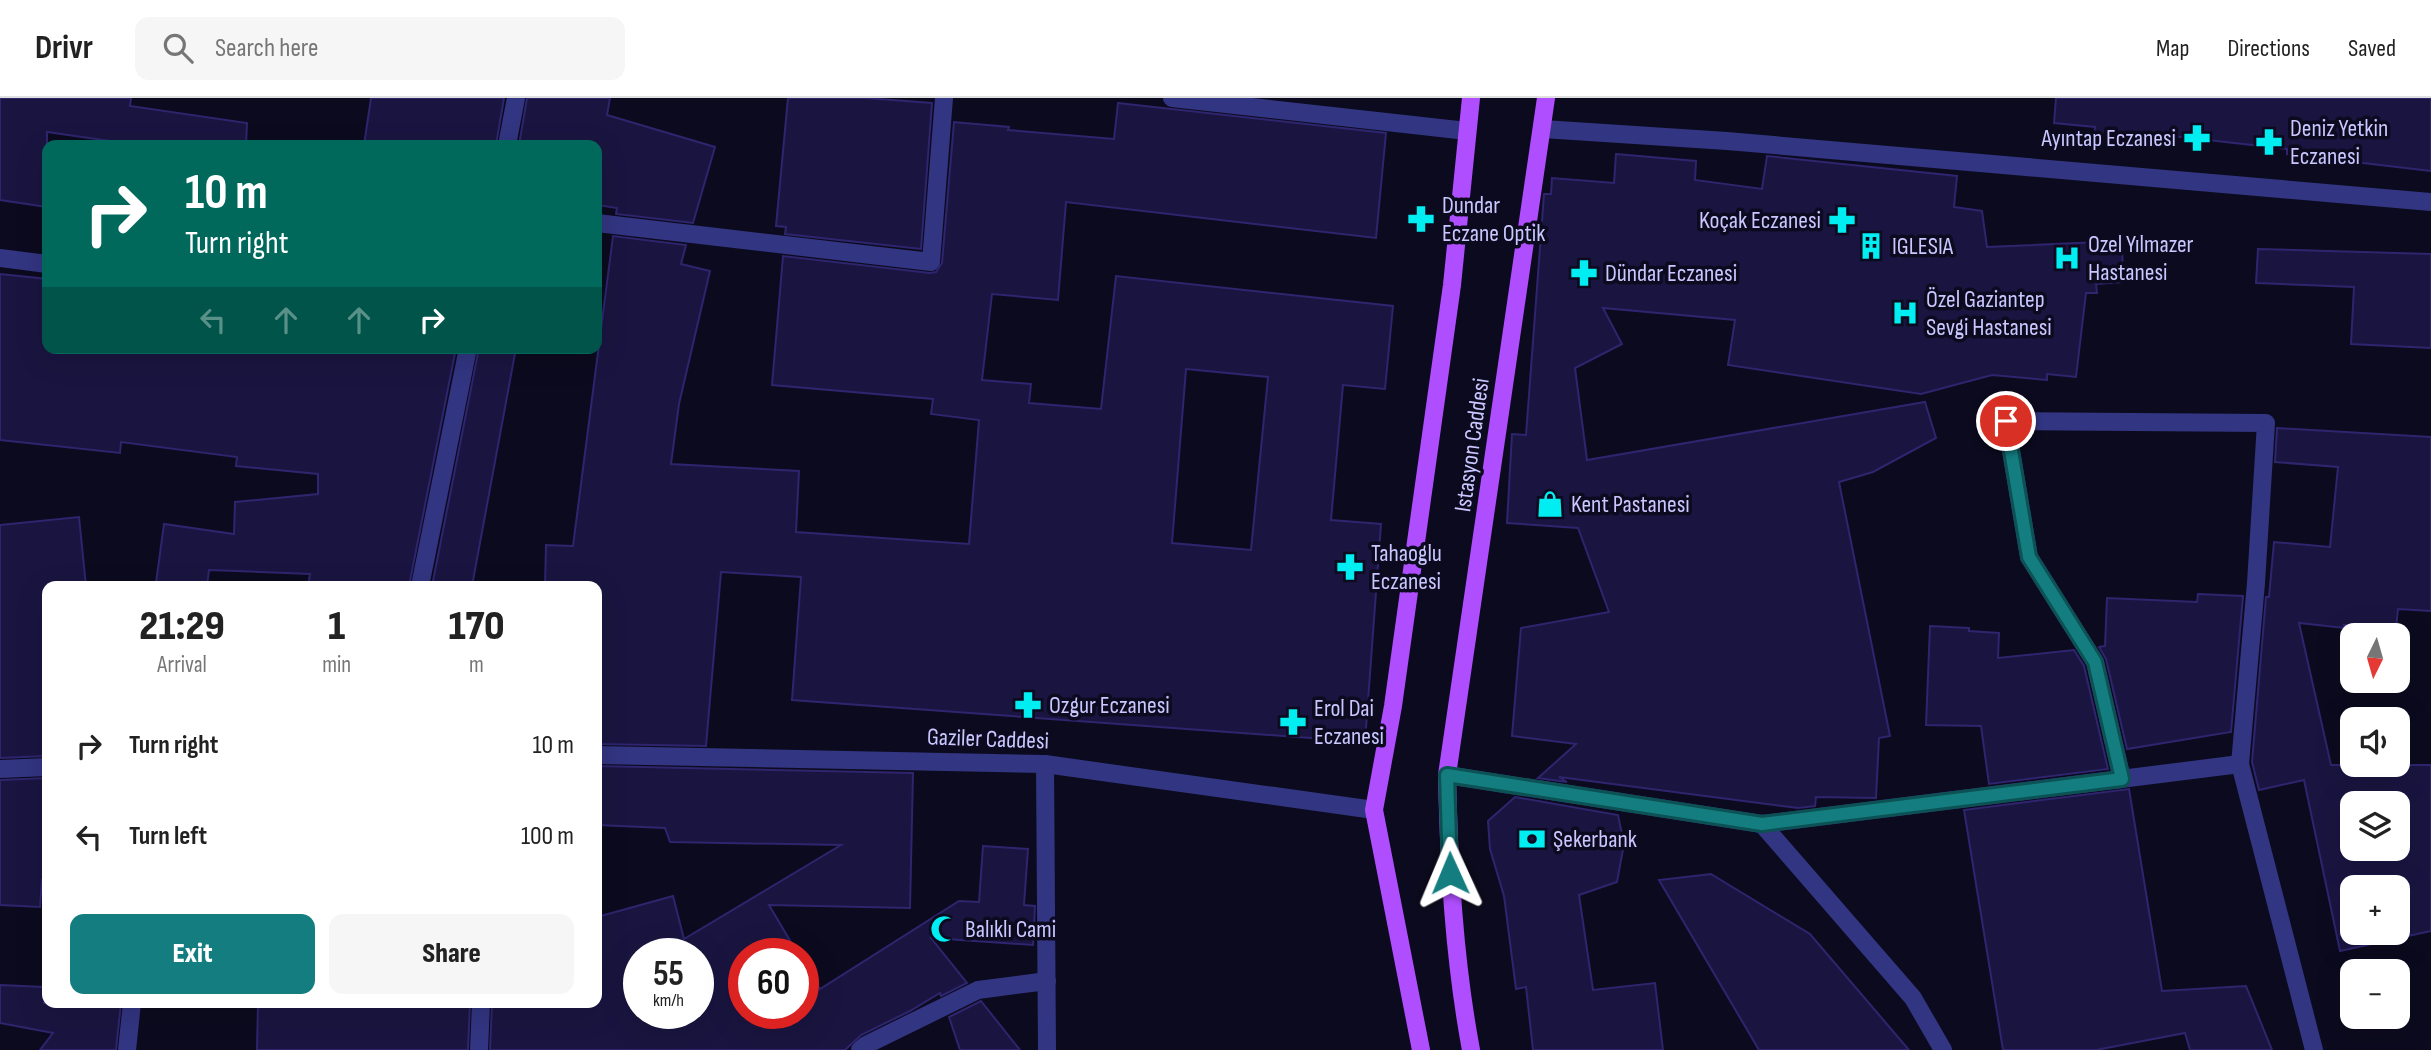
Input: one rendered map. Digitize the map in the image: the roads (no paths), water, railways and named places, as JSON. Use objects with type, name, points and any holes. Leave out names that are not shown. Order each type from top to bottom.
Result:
[{"type":"main road","points":[[1421,1050],[1374,810],[1393,706],[1450,298],[1471,98]]},
{"type":"main road","name":"Istasyon Caddesi","points":[[1471,1050],[1465,1020],[1450,873],[1447,775],[1546,98]]},
{"type":"street","points":[[508,140],[516,98]]},
{"type":"street","points":[[602,224],[931,262],[944,98]]},
{"type":"street","points":[[1172,98],[1467,131]]},
{"type":"street","points":[[1543,130],[1727,141],[2431,202]]},
{"type":"street","points":[[0,258],[42,263]]},
{"type":"street","points":[[421,581],[467,354]]},
{"type":"street","points":[[2122,779],[2095,662],[2029,557],[2006,421],[2266,423],[2256,583],[2240,764],[2314,1050]]},
{"type":"street","name":"Gaziler Caddesi","points":[[602,755],[1045,764],[1374,810]]},
{"type":"street","points":[[1045,764],[1047,1050]]},
{"type":"street","points":[[1447,775],[1762,824],[2240,764]]},
{"type":"street","points":[[0,769],[42,767]]},
{"type":"street","points":[[1762,824],[1913,998],[1943,1050]]},
{"type":"street","points":[[860,1050],[978,990],[1047,981]]},
{"type":"street","points":[[127,1050],[131,1008]]},
{"type":"street","points":[[479,1050],[481,1008]]},
{"type":"place","name":"Ayıntap Eczanesi","points":[[2197,138]]},
{"type":"place","name":"Deniz Yetkin Eczanesi","points":[[2269,142]]},
{"type":"place","name":"Dundar Eczane Optik","points":[[1421,219]]},
{"type":"place","name":"Koçak Eczanesi","points":[[1842,220]]},
{"type":"place","name":"IGLESIA","points":[[1871,246]]},
{"type":"place","name":"Ozel Yılmazer Hastanesi","points":[[2067,258]]},
{"type":"place","name":"Dündar Eczanesi","points":[[1584,273]]},
{"type":"place","name":"Özel Gaziantep Sevgi Hastanesi","points":[[1905,313]]},
{"type":"place","name":"Kent Pastanesi","points":[[1550,504]]},
{"type":"place","name":"Tahaoglu Eczanesi","points":[[1350,567]]},
{"type":"place","name":"Ozgur Eczanesi","points":[[1028,705]]},
{"type":"place","name":"Erol Dai Eczanesi","points":[[1293,722]]},
{"type":"place","name":"Şekerbank","points":[[1532,839]]},
{"type":"place","name":"Balıklı Cami","points":[[944,929]]}]
